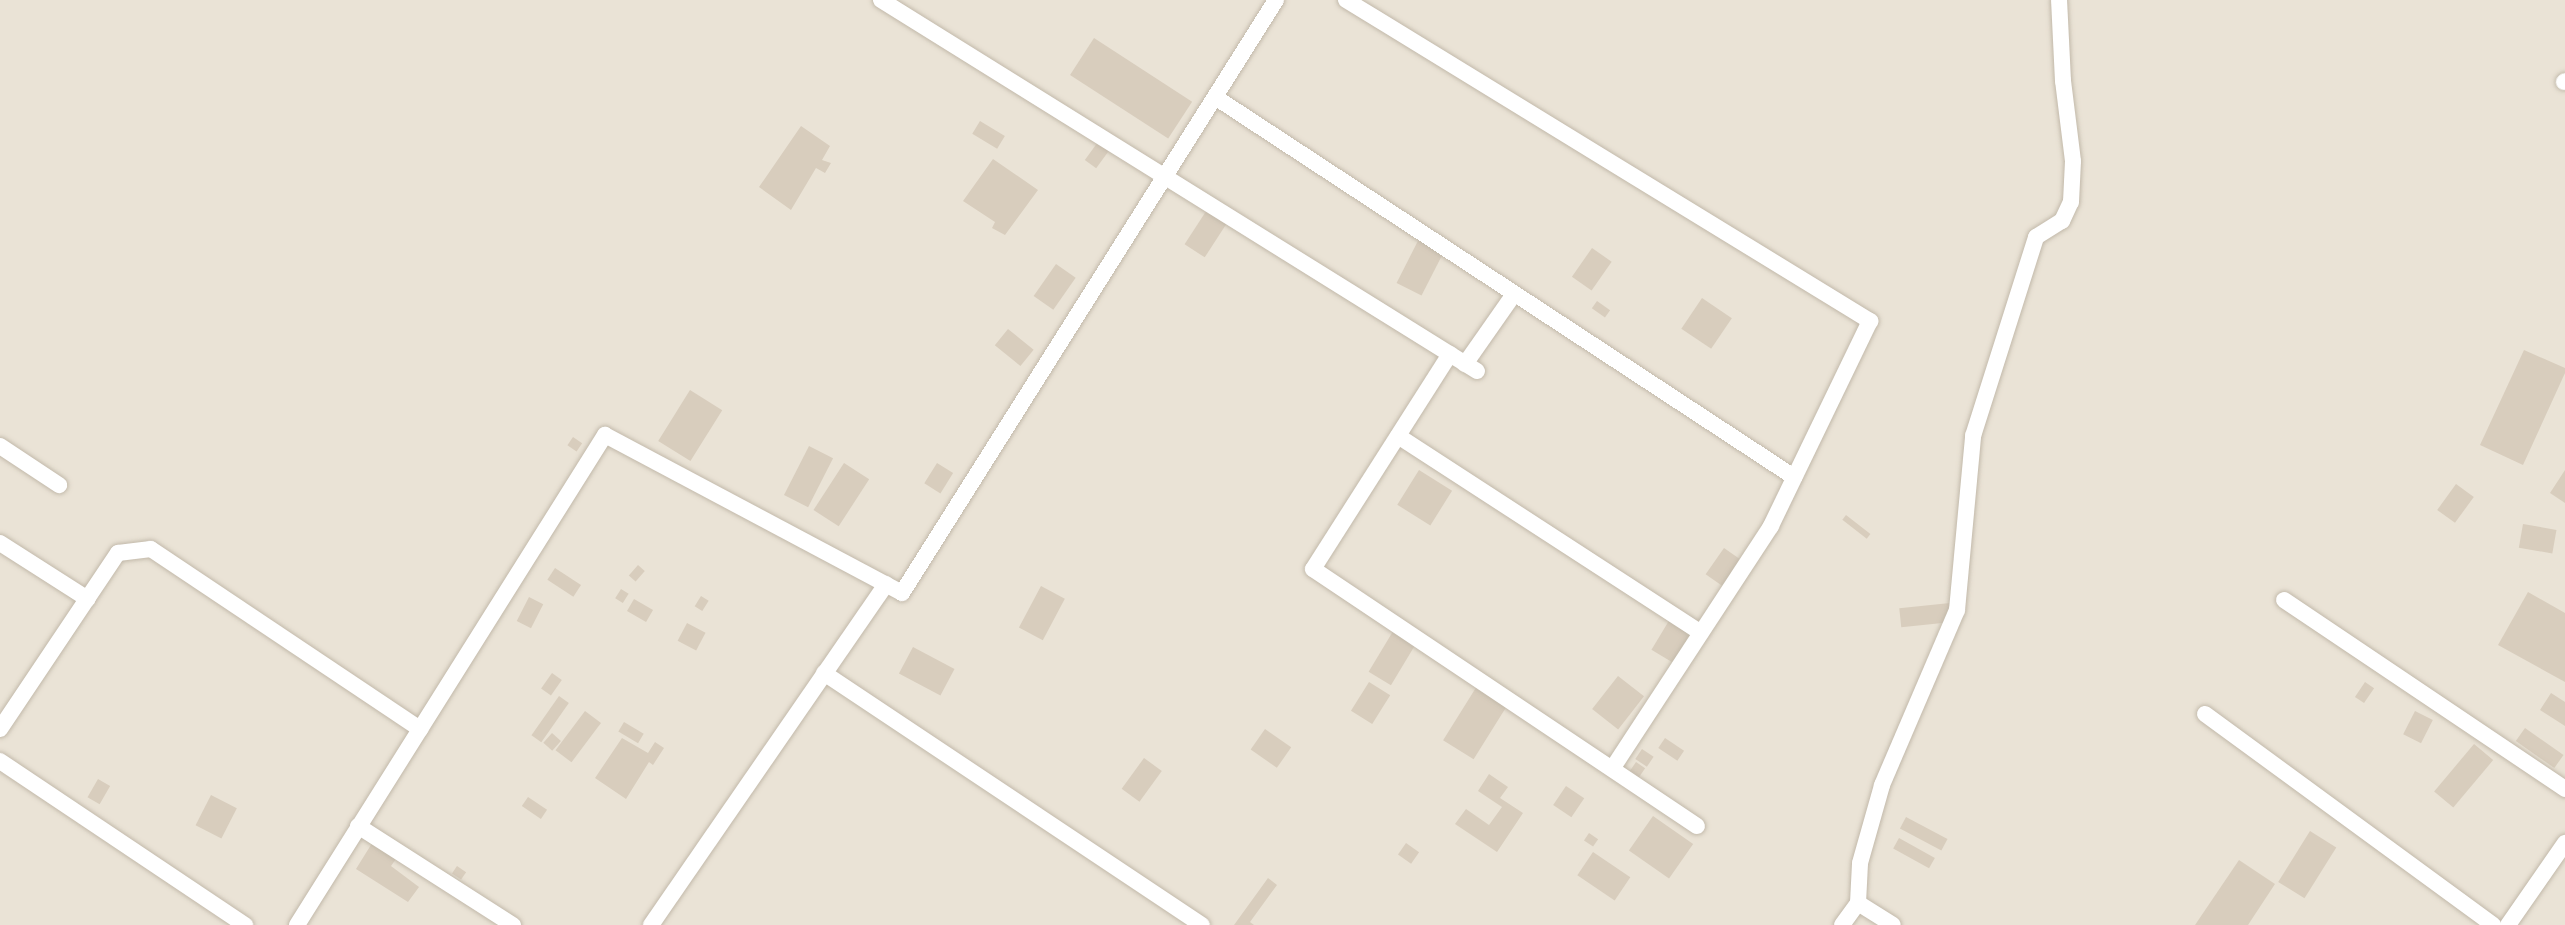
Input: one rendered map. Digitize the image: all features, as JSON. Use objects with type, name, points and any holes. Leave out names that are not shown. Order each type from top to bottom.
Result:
[{"type":"street","points":[[881,0],[1471,368],[1514,294]]},
{"type":"street","points":[[297,925],[605,435],[902,593],[1276,0]]},
{"type":"street","points":[[1346,0],[1870,321],[1771,526],[1612,769]]},
{"type":"street","points":[[1842,925],[1858,903],[1860,863],[1882,785],[1957,610],[1973,436],[2036,237],[2062,221],[2071,202],[2073,161],[2063,81],[2059,0]]},
{"type":"street","points":[[1215,97],[1794,477]]},
{"type":"street","points":[[1450,354],[1313,569],[1697,826]]},
{"type":"street","points":[[1398,436],[1701,633]]},
{"type":"street","points":[[0,446],[59,485]]},
{"type":"street","points":[[0,543],[88,599]]},
{"type":"street","points":[[0,729],[118,553],[151,549],[420,729]]},
{"type":"street","points":[[651,925],[886,584]]},
{"type":"street","points":[[2284,600],[2565,789]]},
{"type":"street","points":[[824,673],[1202,925]]},
{"type":"street","points":[[2205,714],[2493,925]]},
{"type":"street","points":[[0,761],[245,925]]},
{"type":"street","points":[[358,826],[513,925]]},
{"type":"street","points":[[2508,925],[2565,843]]},
{"type":"street","points":[[1858,903],[1893,925]]},
{"type":"shaded area","points":[[0,0],[2565,0],[2565,925],[0,925]]},
{"type":"building","points":[[1094,38],[1192,102],[1168,139],[1070,75]]},
{"type":"building","points":[[980,121],[1005,136],[997,149],[972,134]]},
{"type":"building","points":[[801,126],[830,146],[822,160],[831,163],[825,173],[816,168],[791,210],[759,187]]},
{"type":"building","points":[[1106,131],[1117,139],[1096,168],[1085,160]]},
{"type":"building","points":[[993,159],[1038,190],[1005,235],[992,228],[995,222],[963,201]]},
{"type":"building","points":[[1214,199],[1234,212],[1205,257],[1185,244]]},
{"type":"building","points":[[1422,233],[1447,246],[1422,296],[1397,283]]},
{"type":"building","points":[[1592,248],[1612,262],[1592,290],[1572,277]]},
{"type":"building","points":[[1056,264],[1076,278],[1053,310],[1034,296]]},
{"type":"building","points":[[1702,298],[1732,318],[1711,349],[1681,329]]},
{"type":"building","points":[[1597,301],[1610,310],[1605,318],[1592,308]]},
{"type":"building","points":[[1008,329],[1034,350],[1020,366],[995,345]]},
{"type":"building","points":[[2524,350],[2565,368],[2565,373],[2523,465],[2480,445]]},
{"type":"building","points":[[690,390],[722,410],[690,461],[658,441]]},
{"type":"building","points":[[573,437],[582,443],[577,451],[567,445]]},
{"type":"building","points":[[809,446],[833,458],[808,507],[784,495]]},
{"type":"building","points":[[844,463],[869,479],[839,526],[814,510]]},
{"type":"building","points":[[937,463],[953,473],[940,493],[924,483]]},
{"type":"building","points":[[1419,470],[1452,491],[1430,525],[1397,505]]},
{"type":"building","points":[[2565,470],[2565,503],[2550,493]]},
{"type":"building","points":[[2456,484],[2474,497],[2455,523],[2437,510]]},
{"type":"building","points":[[1846,515],[1870,534],[1867,539],[1842,520]]},
{"type":"building","points":[[2523,524],[2556,530],[2552,554],[2519,548]]},
{"type":"building","points":[[1724,548],[1744,562],[1725,588],[1706,574]]},
{"type":"building","points":[[638,565],[645,571],[636,581],[629,576]]},
{"type":"building","points":[[555,568],[581,585],[573,597],[547,580]]},
{"type":"building","points":[[1041,586],[1065,599],[1043,640],[1019,627]]},
{"type":"building","points":[[621,589],[629,594],[623,603],[615,598]]},
{"type":"building","points":[[2528,592],[2565,613],[2565,682],[2498,645]]},
{"type":"building","points":[[701,596],[709,601],[702,611],[695,606]]},
{"type":"building","points":[[529,597],[543,604],[531,628],[517,621]]},
{"type":"building","points":[[634,599],[653,610],[646,622],[627,611]]},
{"type":"building","points":[[1950,603],[1952,622],[1901,627],[1899,608]]},
{"type":"building","points":[[1670,619],[1697,635],[1678,666],[1651,650]]},
{"type":"building","points":[[687,623],[706,633],[696,651],[678,641]]},
{"type":"building","points":[[1398,623],[1420,636],[1391,685],[1369,672]]},
{"type":"building","points":[[913,647],[954,669],[940,696],[899,673]]},
{"type":"building","points":[[552,673],[562,680],[551,695],[541,689]]},
{"type":"building","points":[[1618,676],[1644,696],[1618,729],[1592,709]]},
{"type":"building","points":[[1369,682],[1390,695],[1372,724],[1351,711]]},
{"type":"building","points":[[2365,682],[2374,688],[2364,703],[2355,697]]},
{"type":"building","points":[[1477,686],[1508,705],[1474,759],[1443,740]]},
{"type":"building","points":[[2551,693],[2565,702],[2565,726],[2540,710]]},
{"type":"building","points":[[559,696],[569,703],[541,742],[531,735]]},
{"type":"building","points":[[585,711],[601,723],[571,762],[556,750]]},
{"type":"building","points":[[2415,711],[2433,720],[2421,743],[2403,734]]},
{"type":"building","points":[[624,722],[644,734],[638,743],[618,731]]},
{"type":"building","points":[[2525,728],[2564,755],[2554,768],[2516,741]]},
{"type":"building","points":[[1265,729],[1291,747],[1277,768],[1251,749]]},
{"type":"building","points":[[552,733],[561,741],[552,751],[543,743]]},
{"type":"building","points":[[622,738],[648,753],[655,742],[664,748],[653,765],[649,762],[626,799],[595,778]]},
{"type":"building","points":[[1665,738],[1684,751],[1677,761],[1658,748]]},
{"type":"building","points":[[2474,744],[2493,760],[2453,808],[2434,791]]},
{"type":"building","points":[[1642,749],[1654,757],[1647,767],[1635,759]]},
{"type":"building","points":[[1144,758],[1162,771],[1139,802],[1122,789]]},
{"type":"building","points":[[1636,762],[1645,768],[1639,777],[1630,771]]},
{"type":"building","points":[[1489,774],[1508,787],[1500,798],[1523,813],[1497,852],[1455,824],[1466,809],[1489,825],[1502,807],[1478,791]]},
{"type":"building","points":[[98,779],[110,786],[100,804],[88,797]]},
{"type":"building","points":[[1566,786],[1584,798],[1571,817],[1553,805]]},
{"type":"building","points":[[211,795],[237,808],[221,838],[196,825]]},
{"type":"building","points":[[528,797],[547,810],[541,819],[522,806]]},
{"type":"building","points":[[1653,816],[1693,844],[1669,879],[1629,850]]},
{"type":"building","points":[[1906,817],[1947,839],[1941,851],[1900,828]]},
{"type":"building","points":[[2310,831],[2336,847],[2304,898],[2278,882]]},
{"type":"building","points":[[1589,833],[1598,839],[1593,847],[1584,840]]},
{"type":"building","points":[[1899,838],[1935,858],[1929,868],[1893,848]]},
{"type":"building","points":[[374,840],[398,856],[391,866],[419,887],[408,902],[356,869]]},
{"type":"building","points":[[1406,843],[1419,852],[1411,864],[1398,854]]},
{"type":"building","points":[[1593,852],[1630,877],[1615,900],[1577,875]]},
{"type":"building","points":[[2239,860],[2275,884],[2248,925],[2195,925]]},
{"type":"building","points":[[457,866],[466,872],[461,880],[452,873]]},
{"type":"building","points":[[1268,878],[1277,885],[1250,922],[1254,925],[1234,925]]}]
